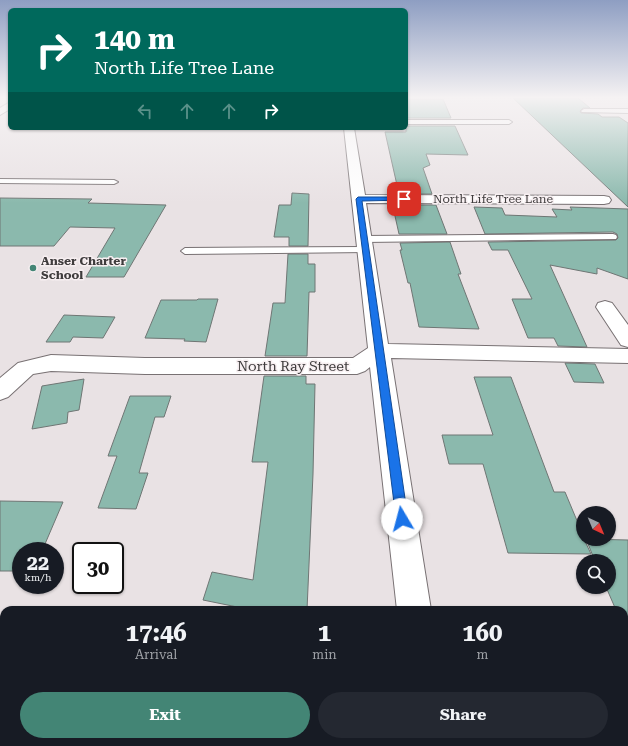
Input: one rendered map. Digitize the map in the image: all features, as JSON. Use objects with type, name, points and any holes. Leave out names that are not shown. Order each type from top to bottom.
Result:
[{"type":"street","points":[[350,133],[413,606]]},
{"type":"street","name":"North Life Tree Lane","points":[[358,199],[604,200]]},
{"type":"street","points":[[605,307],[628,340]]},
{"type":"street","points":[[379,351],[628,356]]},
{"type":"street","name":"North Ray Street","points":[[0,391],[26,368],[51,363],[145,366],[357,366],[379,351]]},
{"type":"lane","points":[[0,181],[114,182]]},
{"type":"lane","points":[[185,251],[613,237]]},
{"type":"building","points":[[385,133],[458,133],[468,155],[426,154],[430,165],[423,168],[432,194],[399,194]]},
{"type":"building","points":[[550,133],[628,133],[628,207]]},
{"type":"building","points":[[292,193],[309,194],[308,246],[289,246],[289,237],[274,237],[279,205],[291,205]]},
{"type":"building","points":[[0,198],[92,199],[88,203],[166,205],[124,277],[86,277],[115,228],[70,227],[54,246],[0,246]]},
{"type":"building","points":[[402,205],[436,205],[447,234],[399,234],[393,207],[402,207]]},
{"type":"building","points":[[474,207],[502,208],[505,215],[557,217],[552,209],[572,210],[570,207],[628,209],[628,279],[597,268],[597,274],[550,265],[587,347],[558,346],[554,338],[528,338],[512,299],[532,299],[508,250],[492,250],[488,242],[616,240],[618,238],[617,234],[613,232],[485,234]]},
{"type":"building","points":[[450,242],[461,274],[458,274],[479,329],[419,327],[410,283],[408,283],[400,250],[402,250],[400,243]]},
{"type":"building","points":[[288,254],[308,254],[308,264],[315,264],[315,292],[309,292],[307,356],[265,356],[273,303],[285,303]]},
{"type":"building","points":[[218,299],[206,342],[184,341],[185,339],[145,338],[161,300]]},
{"type":"building","points":[[64,315],[115,317],[103,338],[73,337],[70,342],[46,342]]},
{"type":"building","points":[[565,363],[595,364],[604,383],[574,382]]},
{"type":"building","points":[[264,376],[306,376],[306,384],[315,384],[307,606],[232,606],[203,600],[212,572],[253,580],[268,462],[252,462]]},
{"type":"building","points":[[474,377],[511,377],[554,492],[565,492],[576,518],[576,546],[587,546],[591,554],[508,553],[483,464],[449,464],[442,435],[493,435]]},
{"type":"building","points":[[84,379],[79,410],[68,412],[67,423],[32,429],[42,386]]},
{"type":"building","points":[[130,396],[171,396],[164,417],[155,417],[139,473],[148,473],[136,509],[98,508],[117,456],[108,456]]},
{"type":"building","points":[[0,501],[63,502],[46,542],[12,542],[12,571],[0,571]]},
{"type":"building","points":[[616,540],[628,540],[628,606],[614,606],[609,594],[616,594],[616,554],[592,554],[589,546],[616,546]]},
{"type":"place","name":"Anser Charter School","points":[[33,268]]},
{"type":"route","points":[[402,519],[358,199],[404,199]]}]
